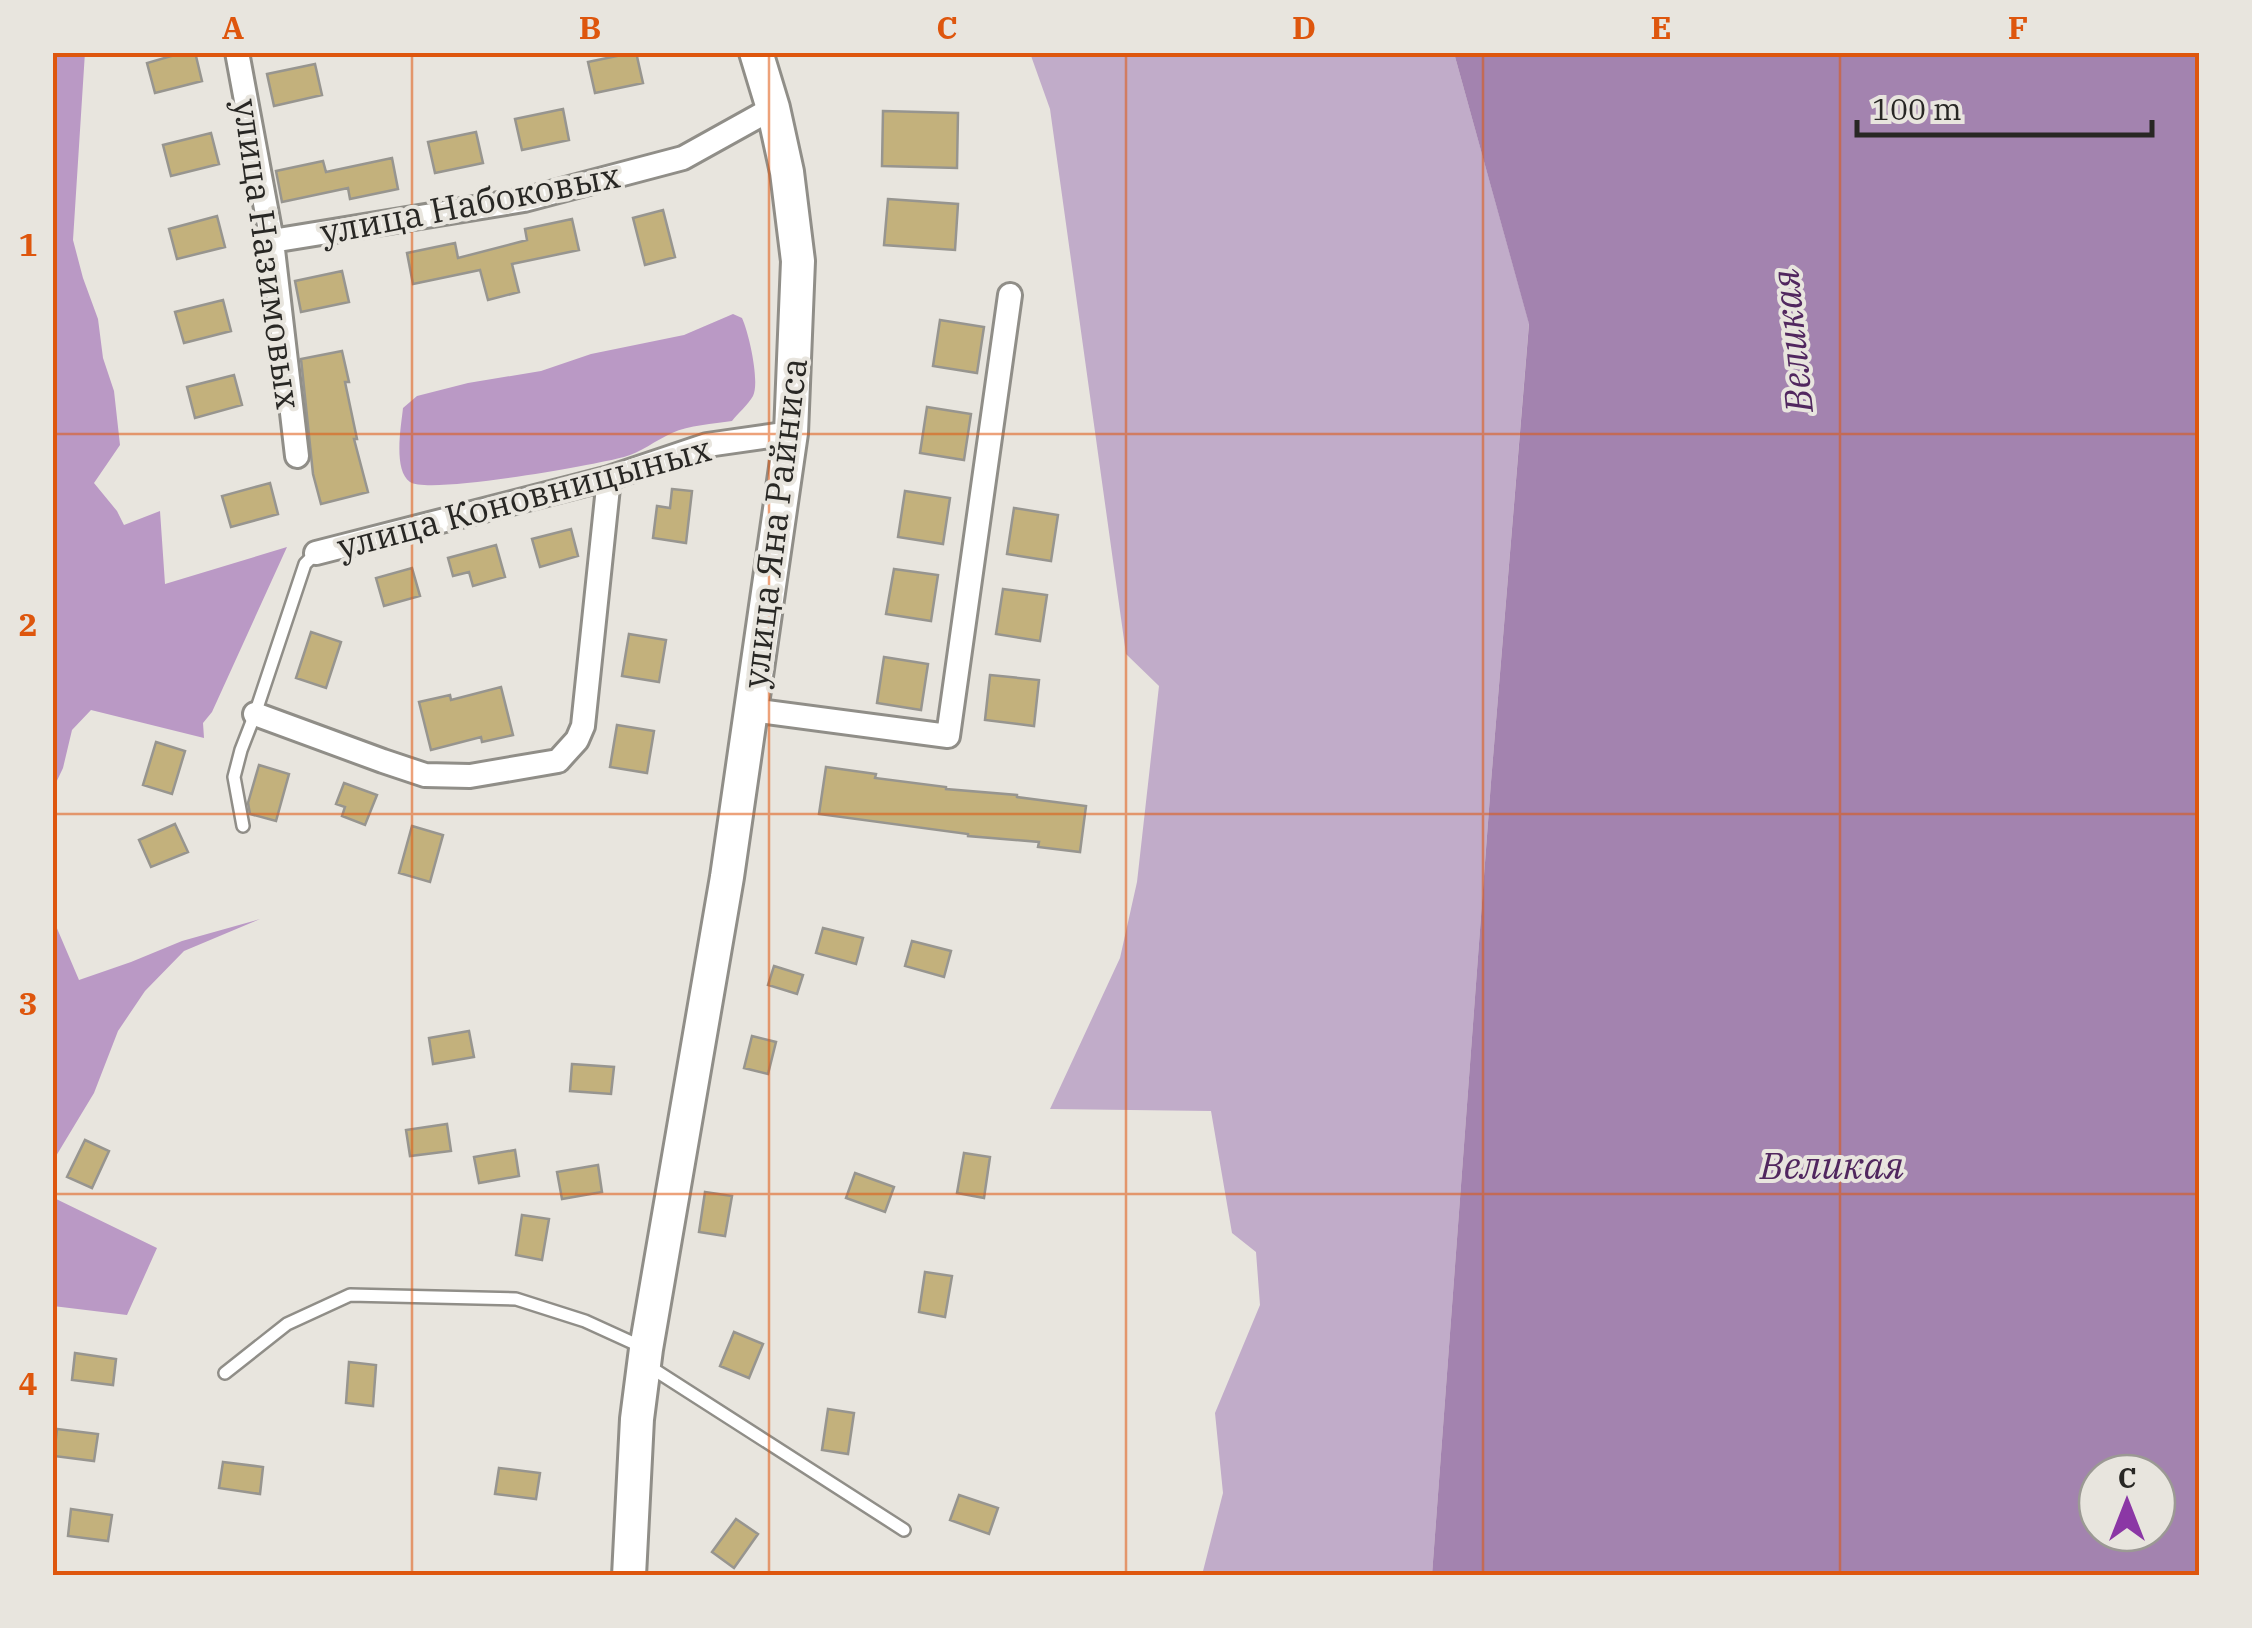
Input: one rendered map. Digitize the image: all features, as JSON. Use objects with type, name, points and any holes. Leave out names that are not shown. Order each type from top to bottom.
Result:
[{"type":"street","name":"улица Назимовых","points":[[237,52],[272,241],[297,456]]},
{"type":"street","name":"улица Яна Райниса","points":[[630,1576],[637,1419],[645,1356],[727,877],[791,433],[798,261],[788,172],[756,52]]},
{"type":"street","name":"улица Набоковых","points":[[272,241],[524,200],[683,158],[773,108]]},
{"type":"street","points":[[751,710],[948,736],[1010,294]]},
{"type":"street","name":"улица Коновницыных","points":[[316,553],[609,478],[707,445],[791,433]]},
{"type":"street","points":[[256,714],[425,774],[470,776],[558,760],[577,740],[583,726],[609,478]]},
{"type":"lane","points":[[243,826],[234,777],[241,750],[305,564],[316,553]]},
{"type":"lane","points":[[225,1374],[287,1324],[350,1295],[516,1299],[585,1321],[645,1356],[904,1530]]},
{"type":"shaded area","points":[[85,52],[73,240],[98,319],[103,358],[114,391],[120,445],[94,483],[124,525],[160,511],[165,584],[287,547],[212,712],[203,723],[204,738],[91,710],[72,730],[63,768],[53,789],[52,53]]},
{"type":"shaded area","points":[[1030,53],[1454,53],[1529,323],[1432,1575],[1202,1575],[1223,1493],[1215,1413],[1260,1305],[1256,1252],[1232,1233],[1211,1111],[1050,1109],[1120,958],[1137,882],[1159,686],[1126,654],[1050,109]]},
{"type":"shaded area","points":[[733,314],[742,318],[745,325],[755,389],[732,421],[679,430],[624,457],[478,482],[423,485],[410,482],[401,468],[403,408],[417,396],[541,371],[591,354],[684,335]]},
{"type":"shaded area","points":[[53,919],[79,980],[182,941],[260,919],[184,951],[145,991],[118,1031],[94,1093],[53,1161]]},
{"type":"shaded area","points":[[52,1197],[157,1248],[127,1315],[53,1306]]},
{"type":"water","name":"Великая","points":[[1454,53],[2199,53],[2199,1575],[1432,1575],[1529,324]]},
{"type":"building","points":[[195,52],[202,81],[155,93],[147,63]]},
{"type":"building","points":[[636,52],[643,83],[595,93],[588,62]]},
{"type":"building","points":[[315,64],[322,95],[274,106],[267,74]]},
{"type":"building","points":[[563,109],[569,140],[522,150],[515,119]]},
{"type":"building","points":[[883,111],[958,113],[957,168],[882,166]]},
{"type":"building","points":[[476,132],[483,163],[435,173],[428,142]]},
{"type":"building","points":[[211,133],[219,164],[171,176],[163,145]]},
{"type":"building","points":[[392,158],[398,189],[350,199],[348,188],[282,202],[276,171],[323,161],[326,172]]},
{"type":"building","points":[[888,199],[958,204],[955,250],[884,245]]},
{"type":"building","points":[[663,210],[675,257],[645,265],[633,218]]},
{"type":"building","points":[[217,216],[225,247],[177,259],[169,229]]},
{"type":"building","points":[[572,219],[579,250],[512,264],[519,292],[488,300],[480,270],[413,284],[407,253],[455,243],[458,258],[527,240],[525,229]]},
{"type":"building","points":[[342,271],[349,302],[301,312],[295,281]]},
{"type":"building","points":[[223,300],[231,331],[184,343],[175,312]]},
{"type":"building","points":[[940,320],[984,327],[977,373],[933,366]]},
{"type":"building","points":[[342,351],[354,439],[368,492],[321,504],[313,474],[301,359]]},
{"type":"building","points":[[234,375],[242,405],[195,418],[187,387]]},
{"type":"building","points":[[927,407],[971,414],[964,460],[920,453]]},
{"type":"building","points":[[270,483],[278,514],[231,527],[222,496]]},
{"type":"building","points":[[672,489],[692,491],[686,543],[653,538],[657,506],[670,508]]},
{"type":"building","points":[[905,491],[950,498],[943,544],[898,537]]},
{"type":"building","points":[[1014,508],[1058,515],[1051,561],[1007,554]]},
{"type":"building","points":[[571,529],[578,556],[540,567],[532,539]]},
{"type":"building","points":[[496,545],[505,577],[473,586],[469,572],[453,576],[448,558]]},
{"type":"building","points":[[412,568],[420,596],[384,606],[376,578]]},
{"type":"building","points":[[894,569],[938,575],[931,621],[886,614]]},
{"type":"building","points":[[1003,589],[1047,595],[1040,641],[996,634]]},
{"type":"building","points":[[311,632],[341,642],[326,688],[296,678]]},
{"type":"building","points":[[629,634],[666,640],[659,682],[622,676]]},
{"type":"building","points":[[884,657],[928,664],[921,710],[877,703]]},
{"type":"building","points":[[990,675],[1039,680],[1034,726],[985,720]]},
{"type":"building","points":[[501,687],[513,735],[482,742],[481,737],[431,750],[419,702],[450,695],[451,700]]},
{"type":"building","points":[[617,725],[654,731],[647,773],[610,767]]},
{"type":"building","points":[[156,742],[185,751],[172,794],[143,785]]},
{"type":"building","points":[[259,765],[289,774],[276,821],[250,814],[248,803]]},
{"type":"building","points":[[826,767],[946,789],[1086,806],[1080,852],[1038,847],[1039,842],[968,836],[819,814]]},
{"type":"building","points":[[344,783],[377,795],[365,825],[342,816],[345,807],[336,804]]},
{"type":"building","points":[[175,824],[188,852],[151,867],[139,840]]},
{"type":"building","points":[[412,826],[443,835],[430,882],[399,873]]},
{"type":"building","points":[[823,928],[863,938],[856,964],[816,953]]},
{"type":"building","points":[[912,941],[951,951],[944,977],[905,966]]},
{"type":"building","points":[[774,966],[803,975],[797,994],[768,985]]},
{"type":"building","points":[[469,1031],[474,1057],[433,1064],[429,1038]]},
{"type":"building","points":[[752,1036],[776,1042],[768,1074],[744,1068]]},
{"type":"building","points":[[572,1064],[614,1067],[611,1094],[570,1091]]},
{"type":"building","points":[[447,1124],[451,1151],[410,1156],[406,1130]]},
{"type":"building","points":[[85,1140],[109,1151],[92,1188],[67,1177]]},
{"type":"building","points":[[515,1150],[519,1176],[479,1183],[474,1157]]},
{"type":"building","points":[[964,1153],[990,1157],[984,1198],[957,1193]]},
{"type":"building","points":[[598,1165],[602,1192],[562,1199],[557,1172]]},
{"type":"building","points":[[855,1173],[894,1187],[885,1212],[846,1198]]},
{"type":"building","points":[[705,1192],[732,1196],[725,1236],[699,1232]]},
{"type":"building","points":[[522,1215],[549,1219],[542,1260],[516,1255]]},
{"type":"building","points":[[925,1272],[952,1276],[945,1317],[919,1312]]},
{"type":"building","points":[[734,1332],[763,1344],[749,1378],[720,1366]]},
{"type":"building","points":[[75,1353],[116,1359],[113,1385],[72,1380]]},
{"type":"building","points":[[349,1362],[376,1365],[373,1406],[346,1403]]},
{"type":"building","points":[[828,1409],[854,1413],[848,1454],[822,1450]]},
{"type":"building","points":[[57,1429],[98,1434],[94,1461],[54,1456]]},
{"type":"building","points":[[223,1462],[263,1467],[260,1494],[219,1488]]},
{"type":"building","points":[[499,1468],[540,1473],[536,1499],[495,1494]]},
{"type":"building","points":[[959,1495],[998,1508],[989,1534],[950,1520]]},
{"type":"building","points":[[71,1509],[112,1515],[108,1541],[68,1536]]},
{"type":"building","points":[[736,1519],[758,1534],[734,1568],[712,1552]]}]
